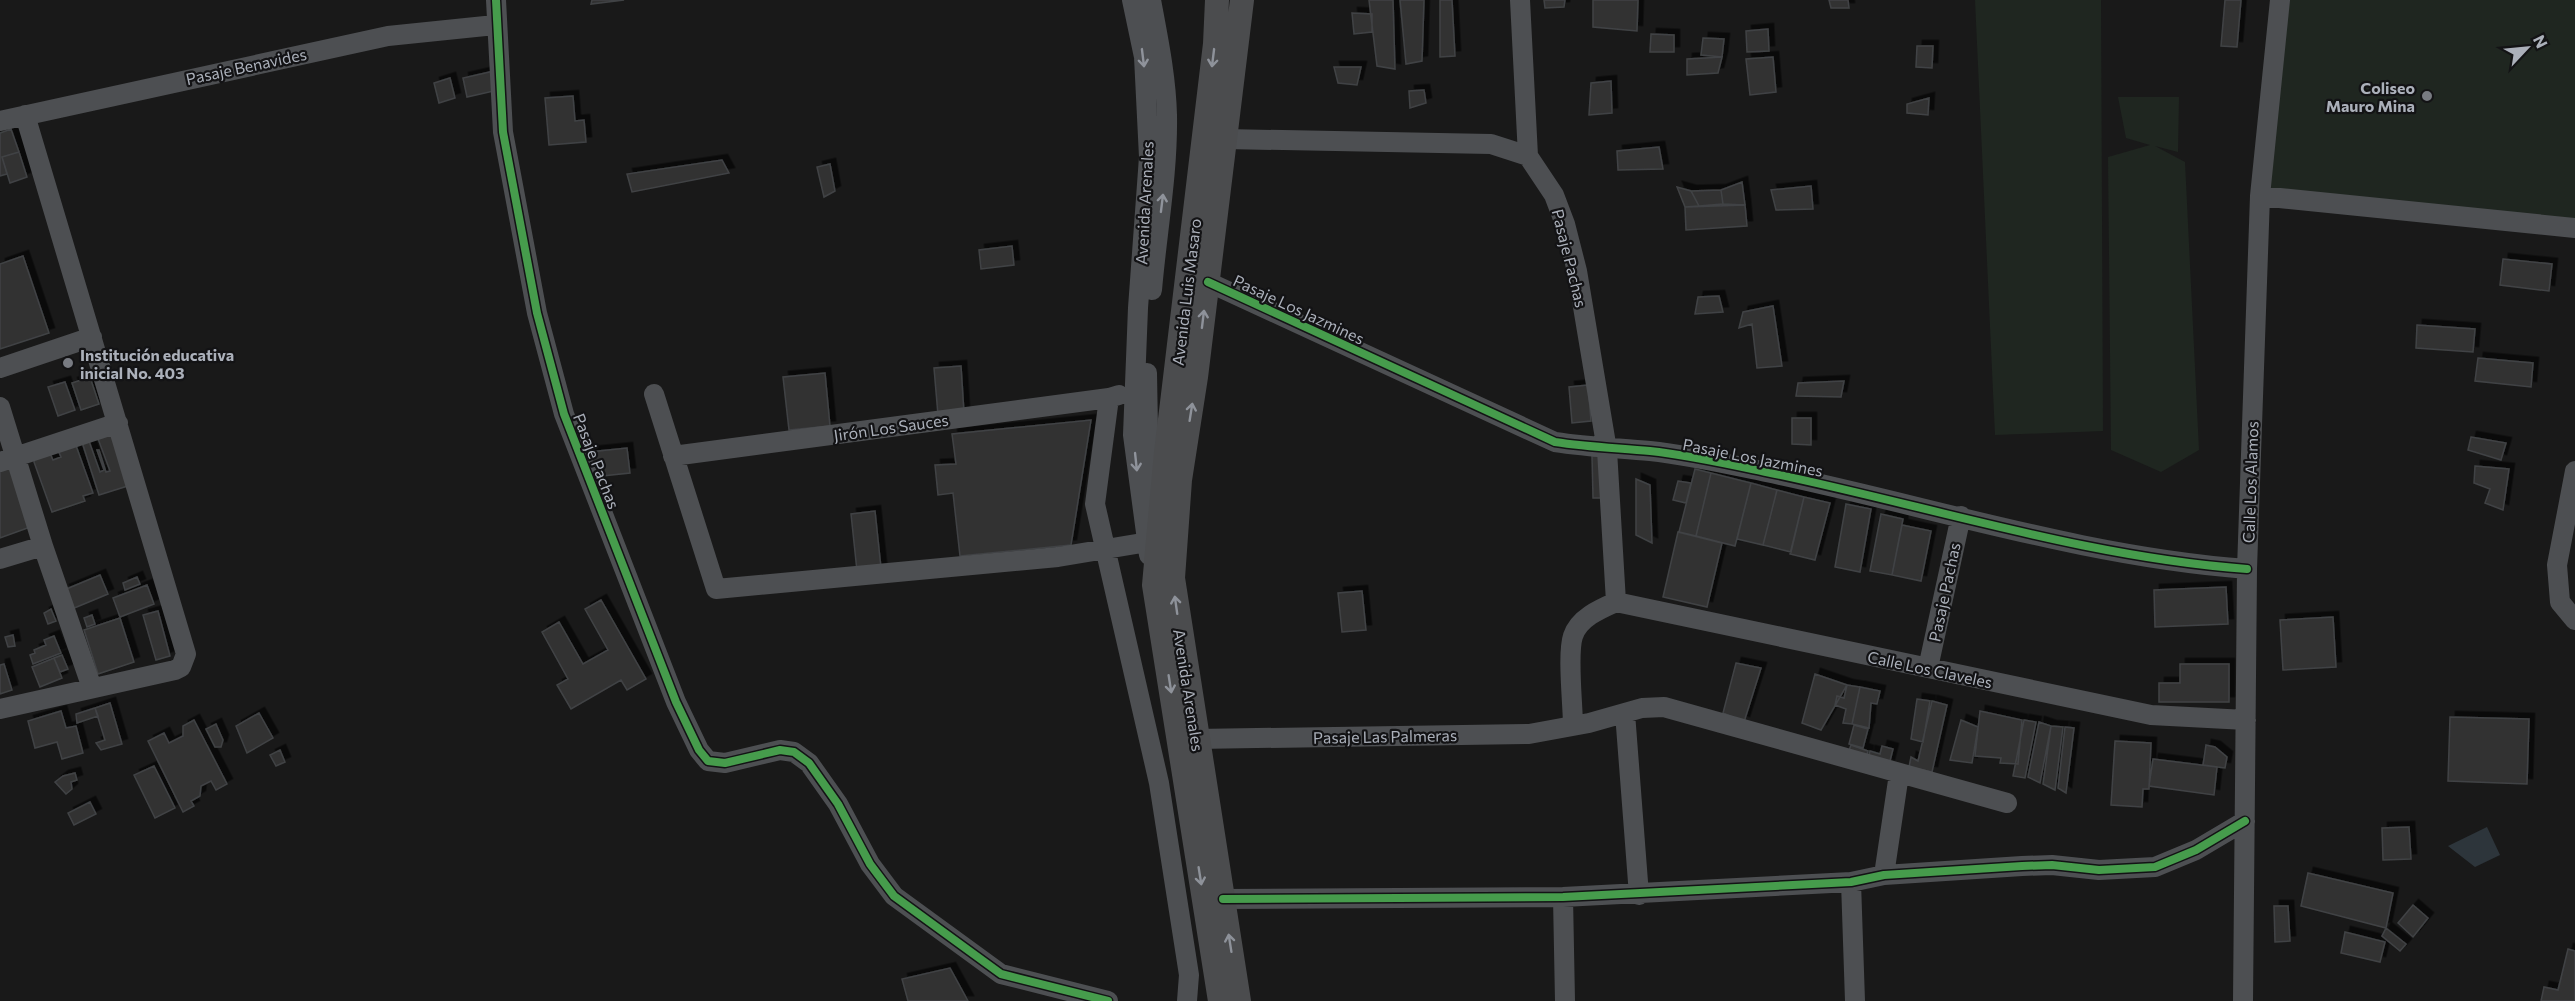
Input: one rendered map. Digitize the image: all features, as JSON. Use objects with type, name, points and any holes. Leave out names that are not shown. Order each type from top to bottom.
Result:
[{"type":"main road","name":"Avenida Luis Masaro","points":[[1186,380],[1217,0]]},
{"type":"main road","name":"Avenida Luis Masaro","points":[[1163,581],[1157,541],[1186,380],[1208,282],[1242,0]]},
{"type":"main road","name":"Avenida Arenales","points":[[1186,380],[1180,480],[1163,581],[1196,739],[1239,1001]]},
{"type":"main road","points":[[1163,581],[1220,1001]]},
{"type":"street","name":"Pasaje Pachas","points":[[496,0],[495,26],[503,132],[540,324],[564,414],[676,702],[699,750],[708,761],[725,763],[780,750],[794,752],[809,763],[838,804],[870,864],[894,896],[1001,974],[1108,1001]]},
{"type":"street","name":"Avenida Arenales","points":[[1132,0],[1144,57],[1149,157],[1141,388],[1133,435],[1157,541]]},
{"type":"street","points":[[1151,0],[1162,58],[1167,114],[1165,180],[1141,388],[1161,512]]},
{"type":"street","points":[[1225,139],[1491,144],[1528,156],[1520,0]]},
{"type":"street","name":"Calle Los Alamos","points":[[2243,1001],[2247,569],[2260,196],[2280,0]]},
{"type":"street","name":"Pasaje Benavides","points":[[0,122],[388,36],[495,26]]},
{"type":"street","points":[[0,709],[175,670],[181,667],[186,654],[25,115]]},
{"type":"street","name":"Pasaje Pachas","points":[[1528,156],[1554,195],[1565,224],[1577,271],[1607,450],[1616,603]]},
{"type":"street","points":[[2260,196],[2575,228]]},
{"type":"street","name":"Pasaje Los Jazmines","points":[[1208,282],[1555,442],[1607,450],[1650,451],[1765,471],[2065,540],[2210,566],[2247,569]]},
{"type":"street","points":[[0,368],[92,337]]},
{"type":"street","points":[[1141,388],[1186,380]]},
{"type":"street","name":"Jirón Los Sauces","points":[[673,456],[1108,398],[1141,388]]},
{"type":"street","points":[[654,394],[716,589],[1058,556],[1157,541]]},
{"type":"street","points":[[1108,398],[1095,504],[1159,783],[1189,975],[1187,1001]]},
{"type":"street","points":[[0,407],[8,460],[43,546],[92,688]]},
{"type":"street","points":[[8,460],[118,423]]},
{"type":"street","points":[[2575,471],[2557,565],[2560,602],[2575,620]]},
{"type":"street","name":"Pasaje Pachas","points":[[1928,668],[1961,516]]},
{"type":"street","points":[[0,559],[43,546]]},
{"type":"street","points":[[1573,726],[1573,636],[1582,623],[1595,612],[1616,603]]},
{"type":"street","name":"Calle Los Claveles","points":[[1616,603],[2151,715],[2246,720]]},
{"type":"street","name":"Pasaje Las Palmeras","points":[[1196,739],[1529,734],[1664,707],[2007,803]]},
{"type":"street","points":[[1625,713],[1639,895]]},
{"type":"street","points":[[1884,875],[1899,774]]},
{"type":"street","points":[[1223,899],[1639,895],[1851,882],[1884,875],[2052,865],[2099,870],[2155,867],[2196,850],[2245,821]]},
{"type":"street","points":[[1851,882],[1855,1001]]},
{"type":"street","points":[[1563,897],[1565,1001]]},
{"type":"shaded area","points":[[1975,0],[2101,0],[2103,431],[1995,435]]},
{"type":"shaded area","name":"Coliseo Mauro Mina","points":[[2289,0],[2575,0],[2575,224],[2269,192]]},
{"type":"shaded area","points":[[2118,97],[2179,97],[2178,152],[2155,146],[2185,162],[2199,450],[2161,472],[2111,450],[2108,157],[2150,145],[2126,138]]},
{"type":"shaded area","points":[[2487,827],[2500,855],[2475,867],[2448,846]]},
{"type":"building","points":[[592,0],[624,0],[591,4]]},
{"type":"building","points":[[1369,0],[1393,0],[1395,69],[1377,66]]},
{"type":"building","points":[[1400,0],[1424,0],[1422,61],[1406,64]]},
{"type":"building","points":[[1440,0],[1452,0],[1455,56],[1440,57]]},
{"type":"building","points":[[1544,0],[1565,0],[1564,7],[1545,8]]},
{"type":"building","points":[[1593,0],[1638,0],[1637,31],[1593,27]]},
{"type":"building","points":[[1829,0],[1848,0],[1849,8],[1831,8]]},
{"type":"building","points":[[2225,0],[2241,0],[2237,47],[2221,46]]},
{"type":"building","points":[[1352,13],[1372,14],[1372,32],[1354,34]]},
{"type":"building","points":[[1768,29],[1769,51],[1747,52],[1746,31]]},
{"type":"building","points":[[1651,34],[1674,35],[1674,52],[1650,52]]},
{"type":"building","points":[[1703,38],[1724,39],[1722,57],[1701,55]]},
{"type":"building","points":[[1917,46],[1933,46],[1932,68],[1916,67]]},
{"type":"building","points":[[1722,57],[1718,73],[1687,75],[1687,59]]},
{"type":"building","points":[[1773,57],[1776,92],[1750,95],[1746,59]]},
{"type":"building","points":[[1334,67],[1361,67],[1357,85],[1338,83]]},
{"type":"building","points":[[494,71],[494,91],[467,97],[463,78]]},
{"type":"building","points":[[450,78],[455,98],[439,103],[434,83]]},
{"type":"building","points":[[1611,81],[1612,113],[1589,115],[1591,83]]},
{"type":"building","points":[[1424,90],[1426,103],[1410,108],[1409,91]]},
{"type":"building","points":[[573,96],[575,121],[584,120],[586,142],[549,145],[545,98]]},
{"type":"building","points":[[1929,98],[1928,115],[1907,113],[1907,104]]},
{"type":"building","points":[[11,129],[19,152],[2,157],[7,174],[0,176],[0,133]]},
{"type":"building","points":[[1659,147],[1663,169],[1618,170],[1617,151]]},
{"type":"building","points":[[19,152],[27,177],[10,183],[2,157]]},
{"type":"building","points":[[722,160],[729,173],[632,192],[627,174]]},
{"type":"building","points":[[830,164],[835,191],[824,197],[817,167]]},
{"type":"building","points":[[1742,182],[1745,205],[1723,204],[1721,190]]},
{"type":"building","points":[[1811,186],[1813,209],[1776,210],[1771,190]]},
{"type":"building","points":[[1677,187],[1691,191],[1699,206],[1685,207]]},
{"type":"building","points":[[1721,190],[1723,204],[1699,206],[1691,191]]},
{"type":"building","points":[[1745,205],[1747,226],[1686,230],[1685,207]]},
{"type":"building","points":[[1012,246],[1014,265],[981,269],[979,250]]},
{"type":"building","points":[[23,256],[49,333],[0,349],[0,264]]},
{"type":"building","points":[[2503,259],[2552,264],[2549,291],[2500,285]]},
{"type":"building","points":[[1719,296],[1723,312],[1695,314],[1698,297]]},
{"type":"building","points":[[1773,306],[1782,366],[1757,368],[1752,324],[1739,328],[1743,312]]},
{"type":"building","points":[[2417,325],[2475,329],[2473,352],[2416,348]]},
{"type":"building","points":[[2478,358],[2533,363],[2531,387],[2475,381]]},
{"type":"building","points":[[961,366],[964,413],[938,415],[934,368]]},
{"type":"building","points":[[825,373],[830,426],[789,430],[783,377]]},
{"type":"building","points":[[90,377],[99,404],[81,410],[72,383]]},
{"type":"building","points":[[1844,381],[1841,397],[1796,396],[1798,383]]},
{"type":"building","points":[[65,382],[75,410],[58,416],[48,387]]},
{"type":"building","points":[[1588,385],[1591,421],[1572,423],[1569,387]]},
{"type":"building","points":[[1792,418],[1811,418],[1811,445],[1792,444]]},
{"type":"building","points":[[1091,420],[1071,545],[960,556],[953,493],[938,495],[935,465],[956,464],[952,434]]},
{"type":"building","points":[[112,429],[131,485],[99,495],[82,442],[89,441],[100,472],[104,470],[97,450],[99,450],[106,472],[110,471],[97,436]]},
{"type":"building","points":[[2471,437],[2506,443],[2501,460],[2468,450]]},
{"type":"building","points":[[74,440],[93,493],[83,496],[85,501],[52,512],[34,462],[36,454],[48,449],[53,460],[61,457],[58,450]]},
{"type":"building","points":[[627,448],[630,473],[593,477],[589,452]]},
{"type":"building","points":[[1592,456],[1605,456],[1606,498],[1593,498]]},
{"type":"building","points":[[10,461],[33,526],[0,538],[0,465]]},
{"type":"building","points":[[2475,466],[2509,469],[2503,510],[2485,503],[2490,489],[2474,483]]},
{"type":"building","points":[[1695,469],[1711,473],[1696,536],[1679,532]]},
{"type":"building","points":[[1711,473],[1751,483],[1735,546],[1696,536]]},
{"type":"building","points":[[1636,479],[1650,485],[1652,543],[1636,535]]},
{"type":"building","points":[[1678,481],[1691,483],[1686,503],[1673,500]]},
{"type":"building","points":[[1751,483],[1777,490],[1763,545],[1737,539]]},
{"type":"building","points":[[1777,490],[1804,497],[1791,552],[1763,545]]},
{"type":"building","points":[[1804,497],[1830,503],[1815,560],[1790,554]]},
{"type":"building","points":[[1846,504],[1871,509],[1860,572],[1835,567]]},
{"type":"building","points":[[875,511],[881,568],[857,571],[851,514]]},
{"type":"building","points":[[1881,514],[1903,519],[1892,575],[1870,571]]},
{"type":"building","points":[[1902,525],[1931,531],[1921,581],[1892,575]]},
{"type":"building","points":[[1678,532],[1722,543],[1707,607],[1663,597]]},
{"type":"building","points":[[100,575],[108,594],[72,609],[64,590]]},
{"type":"building","points":[[137,577],[140,584],[125,590],[123,583]]},
{"type":"building","points":[[147,585],[154,604],[120,617],[113,598]]},
{"type":"building","points":[[2226,587],[2228,624],[2155,627],[2154,590]]},
{"type":"building","points":[[1362,591],[1366,630],[1342,632],[1338,593]]},
{"type":"building","points":[[601,600],[646,679],[627,690],[621,680],[571,709],[557,685],[568,679],[542,632],[559,622],[583,664],[608,650],[585,609]]},
{"type":"building","points":[[51,609],[56,621],[48,624],[44,613]]},
{"type":"building","points":[[158,611],[170,656],[156,660],[143,615]]},
{"type":"building","points":[[92,615],[95,624],[87,627],[84,618]]},
{"type":"building","points":[[2333,617],[2336,667],[2283,670],[2280,620]]},
{"type":"building","points":[[120,618],[134,662],[98,674],[84,630]]},
{"type":"building","points":[[13,635],[15,646],[8,647],[5,637]]},
{"type":"building","points":[[54,636],[61,653],[33,664],[30,655],[35,653],[34,650],[46,645],[44,640]]},
{"type":"building","points":[[62,655],[68,669],[60,672],[54,658]]},
{"type":"building","points":[[54,658],[62,678],[40,687],[32,667]]},
{"type":"building","points":[[1736,663],[1761,668],[1744,722],[1723,713]]},
{"type":"building","points":[[4,664],[12,690],[0,694],[0,665]]},
{"type":"building","points":[[2180,664],[2229,664],[2229,702],[2159,702],[2159,683],[2180,683]]},
{"type":"building","points":[[1815,674],[1847,685],[1821,730],[1802,723]]},
{"type":"building","points":[[1847,685],[1860,687],[1852,724],[1843,723],[1846,709],[1835,705],[1837,696],[1844,698]]},
{"type":"building","points":[[1860,687],[1880,691],[1877,704],[1871,703],[1869,728],[1852,724]]},
{"type":"building","points":[[1917,699],[1930,701],[1923,742],[1911,739]]},
{"type":"building","points":[[1932,701],[1947,705],[1932,772],[1909,767],[1911,757],[1918,761]]},
{"type":"building","points":[[110,703],[122,744],[101,750],[96,743],[105,740],[95,708]]},
{"type":"building","points":[[95,708],[98,716],[77,723],[76,714]]},
{"type":"building","points":[[61,711],[66,728],[76,726],[83,753],[62,759],[57,742],[35,748],[28,721]]},
{"type":"building","points":[[1980,711],[2022,720],[2018,764],[2000,763],[2001,758],[1975,756]]},
{"type":"building","points":[[259,713],[273,738],[247,753],[236,726]]},
{"type":"building","points":[[2450,717],[2529,719],[2527,784],[2448,781]]},
{"type":"building","points":[[194,720],[227,784],[216,790],[211,781],[201,786],[200,796],[191,801],[194,806],[183,812],[148,741],[164,733],[169,743],[183,736],[183,726]]},
{"type":"building","points":[[1961,720],[1978,727],[1972,763],[1950,760]]},
{"type":"building","points":[[2024,720],[2036,722],[2025,778],[2013,776]]},
{"type":"building","points":[[2039,722],[2051,726],[2040,783],[2028,777]]},
{"type":"building","points":[[216,724],[223,740],[221,747],[215,747],[206,729]]},
{"type":"building","points":[[1854,725],[1868,729],[1863,748],[1849,744]]},
{"type":"building","points":[[2051,726],[2063,727],[2055,790],[2043,784]]},
{"type":"building","points":[[2065,727],[2074,728],[2066,793],[2058,788]]},
{"type":"building","points":[[2115,741],[2151,743],[2149,789],[2143,789],[2142,807],[2111,805]]},
{"type":"building","points":[[1851,745],[1868,751],[1866,759],[1848,753]]},
{"type":"building","points":[[2206,745],[2215,747],[2227,757],[2225,768],[2203,765]]},
{"type":"building","points":[[1882,746],[1893,749],[1889,765],[1868,759],[1870,751],[1880,754]]},
{"type":"building","points":[[280,750],[285,762],[276,766],[270,755]]},
{"type":"building","points":[[2153,759],[2217,767],[2214,795],[2149,786]]},
{"type":"building","points":[[154,766],[175,808],[155,818],[134,775]]},
{"type":"building","points":[[75,773],[77,780],[71,782],[72,789],[66,794],[55,782],[63,776]]},
{"type":"building","points":[[90,802],[96,814],[74,825],[68,813]]},
{"type":"building","points":[[2409,827],[2411,859],[2383,860],[2382,828]]},
{"type":"building","points":[[2308,873],[2393,893],[2386,928],[2301,906]]},
{"type":"building","points":[[2413,905],[2428,918],[2413,937],[2398,923]]},
{"type":"building","points":[[2274,906],[2288,906],[2290,941],[2275,942]]},
{"type":"building","points":[[2386,928],[2406,944],[2400,951],[2382,936]]},
{"type":"building","points":[[2345,932],[2385,942],[2380,962],[2341,953]]},
{"type":"building","points":[[2568,949],[2575,951],[2575,1001],[2541,1001],[2544,987],[2558,990]]},
{"type":"building","points":[[950,968],[968,1001],[908,1001],[902,979]]},
{"type":"cycle path","points":[[496,0],[503,132],[537,313],[564,414],[676,702],[699,750],[708,761],[725,763],[780,750],[794,752],[809,763],[838,804],[870,864],[894,896],[1001,974],[1108,1001]]},
{"type":"cycle path","points":[[1208,282],[1555,442],[1693,457],[1826,485],[2065,542],[2186,563],[2247,569]]},
{"type":"cycle path","points":[[1223,899],[1563,897],[1851,882],[1884,875],[2022,866],[2052,865],[2099,870],[2155,867],[2196,850],[2245,821]]},
{"type":"place","name":"Coliseo Mauro Mina","points":[[2427,96]]},
{"type":"place","name":"Institución educativa inicial No. 403","points":[[68,363]]}]
